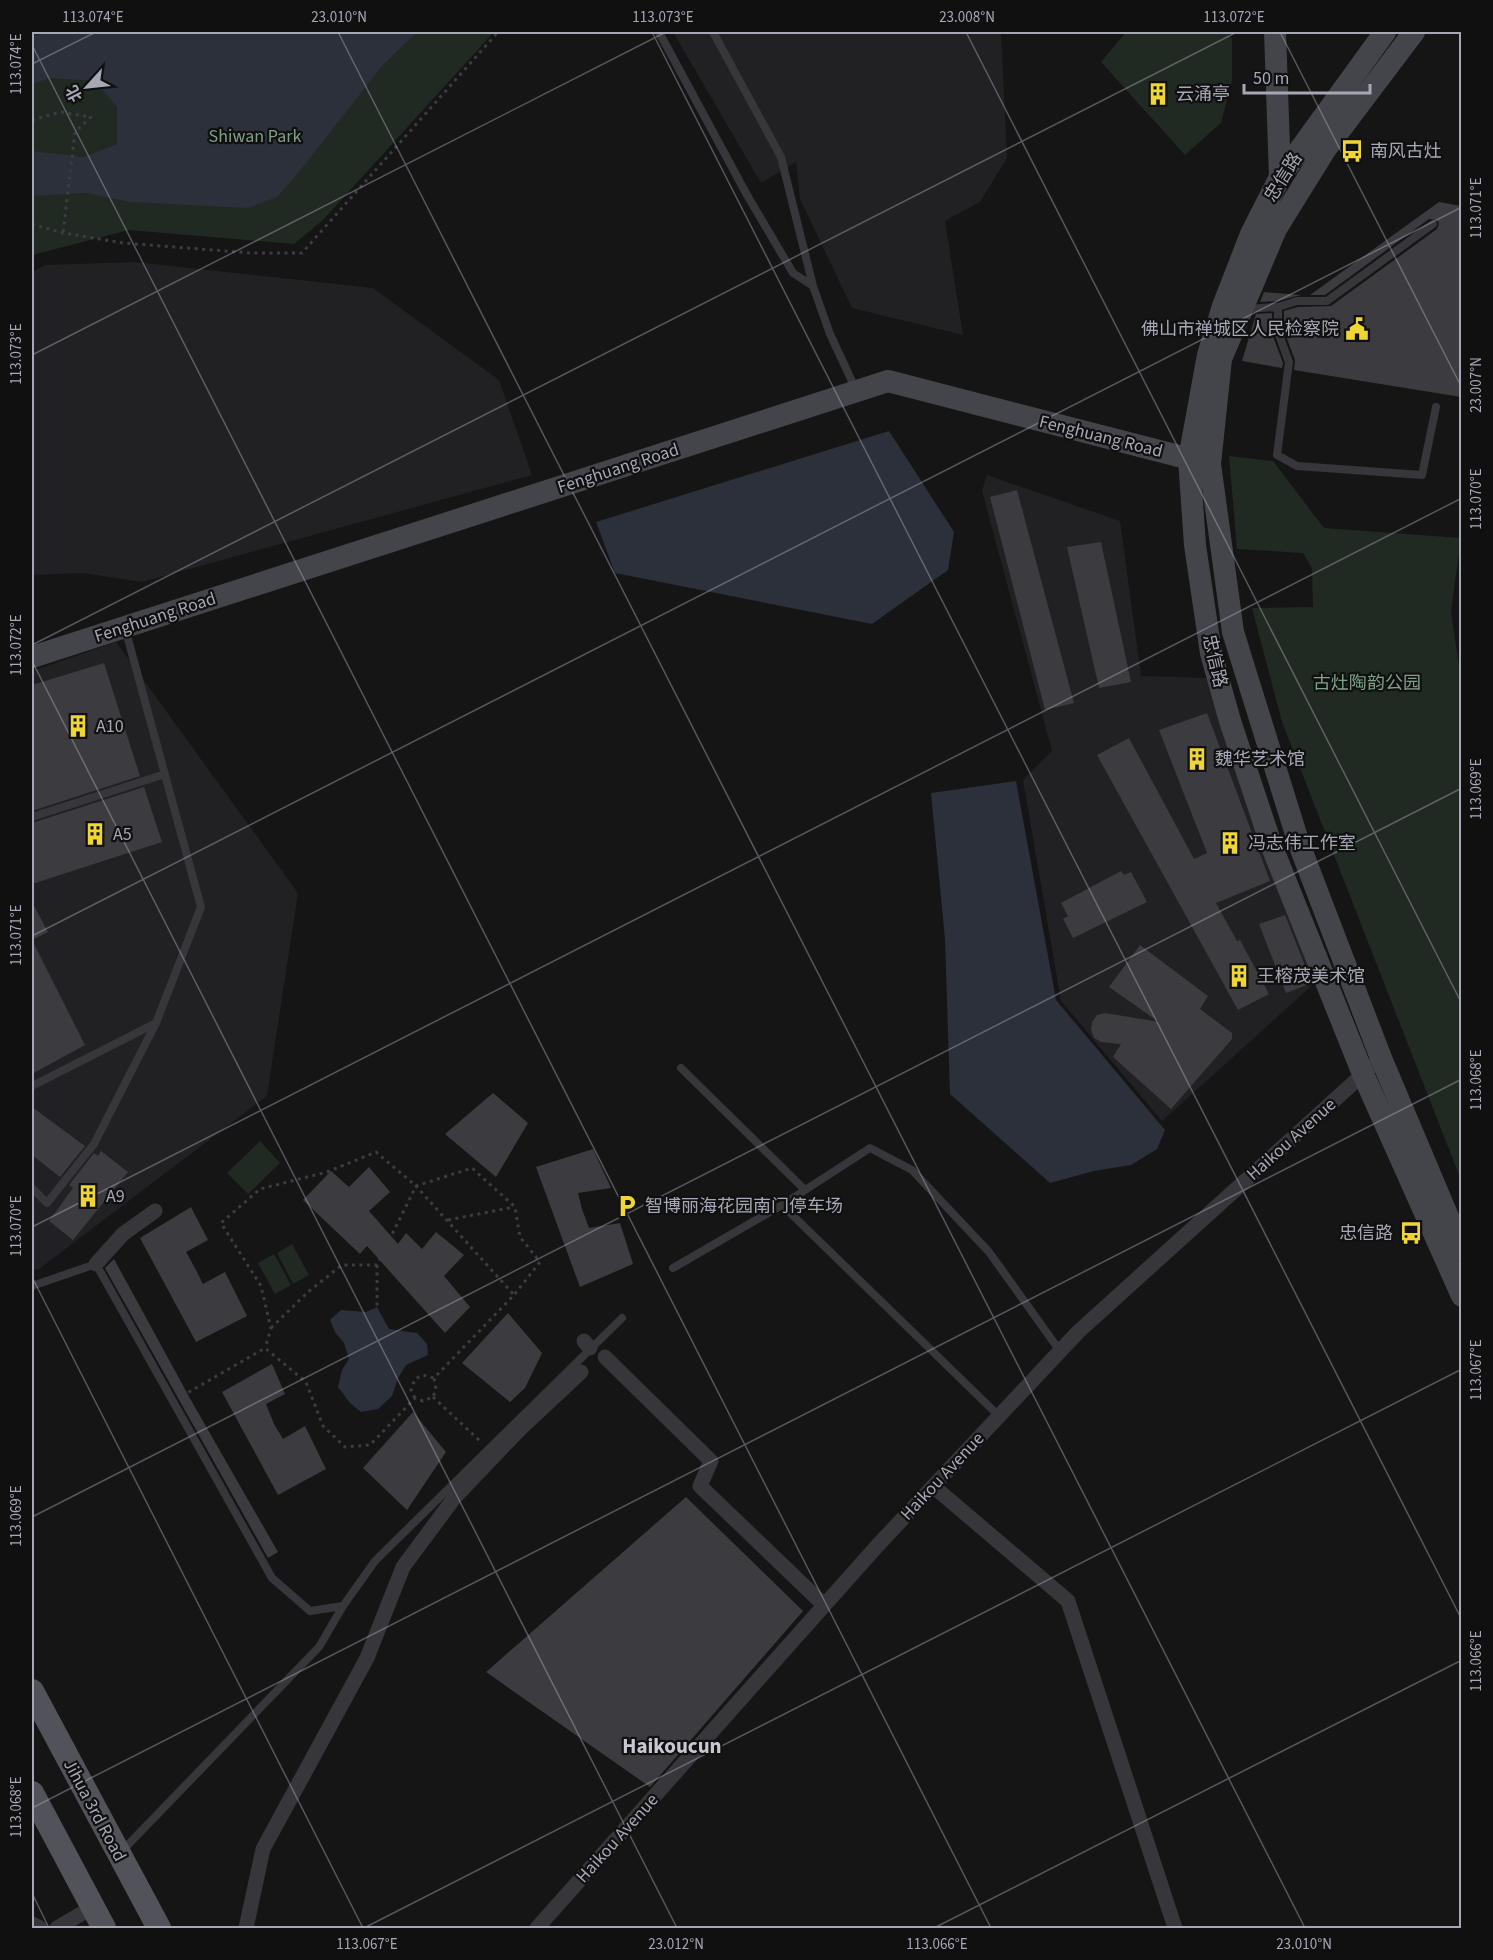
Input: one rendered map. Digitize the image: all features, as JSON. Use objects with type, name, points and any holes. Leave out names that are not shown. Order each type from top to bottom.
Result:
[{"type":"main road","points":[[1275,32],[1280,177]]},
{"type":"main road","name":"忠信路","points":[[1385,32],[1280,177],[1251,234],[1232,308],[1199,461],[1195,545],[1211,653],[1230,721],[1272,847],[1363,1074],[1461,1296]]},
{"type":"main road","name":"忠信路","points":[[1232,308],[1276,229],[1325,150],[1414,32]]},
{"type":"main road","name":"Fenghuang Road","points":[[32,657],[888,381],[1199,461]]},
{"type":"main road","name":"忠信路","points":[[1199,461],[1233,632],[1299,844],[1381,1058],[1461,1250]]},
{"type":"main road","name":"Jihua 3rd Road","points":[[32,1691],[159,1929]]},
{"type":"main road","points":[[32,1794],[99,1918]]},
{"type":"street","name":"Haikou Avenue","points":[[537,1929],[824,1605],[1060,1351],[1381,1058]]},
{"type":"street","points":[[96,1264],[123,1234],[155,1211]]},
{"type":"street","points":[[605,1357],[711,1461],[700,1486],[824,1605]]},
{"type":"street","points":[[246,1929],[263,1849],[367,1658],[404,1567],[455,1497],[519,1430],[581,1372]]},
{"type":"street","points":[[933,1486],[1068,1601],[1175,1929]]},
{"type":"street","points":[[57,1929],[99,1918]]},
{"type":"street","points":[[32,1924],[40,1929]]},
{"type":"lane","points":[[659,32],[747,195],[793,273],[813,286]]},
{"type":"lane","points":[[713,32],[781,157],[813,286],[830,334],[857,391]]},
{"type":"lane","points":[[1232,308],[1278,308],[1297,301],[1327,301],[1433,224]]},
{"type":"lane","points":[[1278,308],[1278,332],[1289,362],[1277,455],[1297,466],[1422,475],[1436,407]]},
{"type":"lane","points":[[32,1188],[47,1203],[94,1144],[156,1023],[201,907],[125,627]]},
{"type":"lane","points":[[32,817],[165,774]]},
{"type":"lane","points":[[32,1086],[156,1023]]},
{"type":"lane","points":[[681,1068],[805,1190]]},
{"type":"lane","points":[[673,1268],[782,1205],[870,1148],[912,1170],[989,1252],[1060,1351]]},
{"type":"lane","points":[[782,1205],[999,1416]]},
{"type":"lane","points":[[32,1286],[96,1264],[272,1578],[310,1611],[343,1606]]},
{"type":"lane","points":[[119,1854],[319,1647],[343,1606],[375,1561],[488,1449],[587,1345],[622,1318]]},
{"type":"path","points":[[32,224],[63,233],[123,243],[251,253],[302,253],[498,32]]},
{"type":"path","points":[[32,120],[61,112],[91,117],[75,132],[63,233]]},
{"type":"path","points":[[271,1329],[261,1286],[222,1223],[260,1189],[327,1173],[376,1152],[416,1186],[514,1295]]},
{"type":"path","points":[[377,1307],[377,1265],[416,1186],[472,1168],[515,1207],[520,1237],[540,1262],[514,1295],[434,1378]]},
{"type":"path","points":[[448,1220],[515,1207]]},
{"type":"path","points":[[173,1401],[265,1348],[271,1329],[308,1292],[342,1265],[377,1265]]},
{"type":"path","points":[[265,1348],[306,1383],[322,1426],[345,1446],[370,1445],[415,1398]]},
{"type":"path","points":[[423,1375],[434,1378],[436,1389],[433,1397],[423,1401],[415,1398],[411,1390],[415,1379],[423,1375]]},
{"type":"path","points":[[433,1397],[488,1449]]},
{"type":"shaded area","name":"Shiwan Park","points":[[60,32],[417,32],[382,66],[277,197],[248,208],[131,202],[86,193],[32,196],[32,151],[84,157],[117,144],[117,107],[95,81],[50,78],[32,84],[32,36]]},
{"type":"shaded area","points":[[673,32],[1001,32],[1007,158],[980,202],[945,221],[963,335],[852,308],[800,199],[796,162],[761,183]]},
{"type":"shaded area","points":[[135,262],[373,288],[499,380],[532,475],[142,582],[83,573],[32,575],[32,272],[45,265]]},
{"type":"shaded area","points":[[889,431],[954,532],[948,570],[872,624],[615,573],[596,522]]},
{"type":"shaded area","points":[[987,475],[1120,521],[1141,676],[1209,678],[1316,982],[1162,1121],[1061,1001],[1023,780],[1052,751],[982,491]]},
{"type":"shaded area","points":[[116,642],[298,893],[267,1096],[39,1269],[32,1270],[32,671]]},
{"type":"shaded area","points":[[1016,781],[1056,1000],[1165,1130],[1157,1149],[1131,1165],[1094,1171],[1050,1183],[950,1094],[945,939],[931,793]]},
{"type":"shaded area","points":[[377,1307],[389,1329],[417,1333],[427,1344],[428,1355],[406,1365],[398,1378],[392,1396],[378,1409],[361,1412],[350,1403],[338,1387],[342,1370],[349,1359],[344,1343],[335,1332],[330,1320],[341,1310],[366,1312]]},
{"type":"green space","name":"Shiwan Park","points":[[32,32],[494,32],[323,220],[294,244],[129,230],[32,255]]},
{"type":"green space","points":[[1126,32],[1226,32],[1232,39],[1232,81],[1221,123],[1185,155],[1101,62]]},
{"type":"green space","name":"古灶陶韵公园","points":[[1229,456],[1273,461],[1324,528],[1461,538],[1451,611],[1462,688],[1461,1180],[1282,722],[1252,608],[1313,607],[1312,568],[1303,553],[1237,549]]},
{"type":"green space","points":[[260,1141],[280,1163],[248,1194],[227,1173]]},
{"type":"green space","points":[[292,1244],[309,1275],[293,1284],[277,1253]]},
{"type":"green space","points":[[274,1254],[291,1285],[275,1294],[258,1263]]},
{"type":"building","name":"云涌亭","points":[[1157,84],[1165,89],[1166,98],[1157,103],[1150,99],[1150,89]]},
{"type":"building","name":"佛山市禅城区人民检察院","points":[[1439,202],[1461,206],[1461,397],[1294,370],[1295,360],[1284,331],[1284,311],[1298,307],[1331,306],[1437,229],[1439,224],[1437,220],[1429,219],[1325,295],[1310,295]]},
{"type":"building","points":[[1264,292],[1301,295],[1277,301],[1260,302]]},
{"type":"building","points":[[1272,313],[1272,334],[1283,363],[1282,368],[1242,361],[1256,314]]},
{"type":"building","points":[[1017,490],[1074,703],[1045,710],[990,497]]},
{"type":"building","points":[[1101,542],[1131,682],[1099,688],[1067,547]]},
{"type":"building","name":"A10","points":[[104,663],[140,776],[32,811],[32,685]]},
{"type":"building","points":[[1207,713],[1270,881],[1216,903],[1237,941],[1240,940],[1269,994],[1238,1010],[1097,755],[1129,738],[1194,859],[1207,853],[1159,730]]},
{"type":"building","name":"A5","points":[[144,787],[162,842],[32,884],[32,823]]},
{"type":"building","points":[[1121,871],[1124,875],[1131,872],[1147,902],[1073,938],[1063,919],[1068,916],[1061,903]]},
{"type":"building","points":[[32,902],[48,932],[32,940]]},
{"type":"building","points":[[1285,915],[1312,983],[1286,993],[1259,924]]},
{"type":"building","points":[[32,940],[85,1045],[32,1074]]},
{"type":"building","points":[[1140,945],[1208,996],[1200,1009],[1232,1033],[1232,1039],[1171,1109],[1113,1057],[1121,1044],[1101,1042],[1094,1038],[1091,1030],[1092,1022],[1097,1015],[1105,1013],[1159,1022],[1109,987]]},
{"type":"building","points":[[493,1093],[528,1123],[496,1177],[445,1134]]},
{"type":"building","points":[[32,1107],[85,1146],[60,1177],[32,1155]]},
{"type":"building","points":[[593,1149],[611,1188],[578,1193],[582,1209],[589,1228],[620,1223],[633,1264],[580,1287],[536,1167]]},
{"type":"building","name":"A9","points":[[101,1151],[128,1172],[73,1240],[49,1221],[73,1188],[69,1185],[94,1153],[98,1156]]},
{"type":"building","points":[[369,1167],[390,1192],[369,1211],[398,1244],[406,1233],[422,1249],[436,1232],[464,1255],[444,1276],[470,1307],[445,1333],[367,1246],[360,1254],[303,1200],[331,1171],[349,1187]]},
{"type":"building","points":[[191,1207],[208,1240],[186,1252],[203,1284],[225,1272],[247,1316],[196,1342],[140,1238]]},
{"type":"building","points":[[114,1259],[278,1552],[268,1558],[105,1268]]},
{"type":"building","points":[[508,1313],[542,1353],[525,1388],[510,1402],[462,1363]]},
{"type":"building","points":[[272,1364],[285,1394],[266,1404],[274,1424],[283,1439],[305,1426],[326,1469],[278,1495],[222,1392]]},
{"type":"building","points":[[413,1412],[446,1452],[407,1510],[363,1468]]},
{"type":"building","points":[[686,1497],[803,1611],[650,1787],[486,1672]]},
{"type":"place","name":"云涌亭","points":[[1158,94]]},
{"type":"place","name":"南风古灶","points":[[1352,151]]},
{"type":"place","name":"佛山市禅城区人民检察院","points":[[1357,329]]},
{"type":"place","name":"A10","points":[[78,726]]},
{"type":"place","name":"魏华艺术馆","points":[[1197,759]]},
{"type":"place","name":"A5","points":[[95,834]]},
{"type":"place","name":"冯志伟工作室","points":[[1230,843]]},
{"type":"place","name":"王榕茂美术馆","points":[[1239,976]]},
{"type":"place","name":"A9","points":[[88,1196]]},
{"type":"place","name":"智博丽海花园南门停车场","points":[[627,1206]]},
{"type":"place","name":"忠信路","points":[[1411,1233]]},
{"type":"district","name":"Haikoucun","points":[[672,1746]]}]
